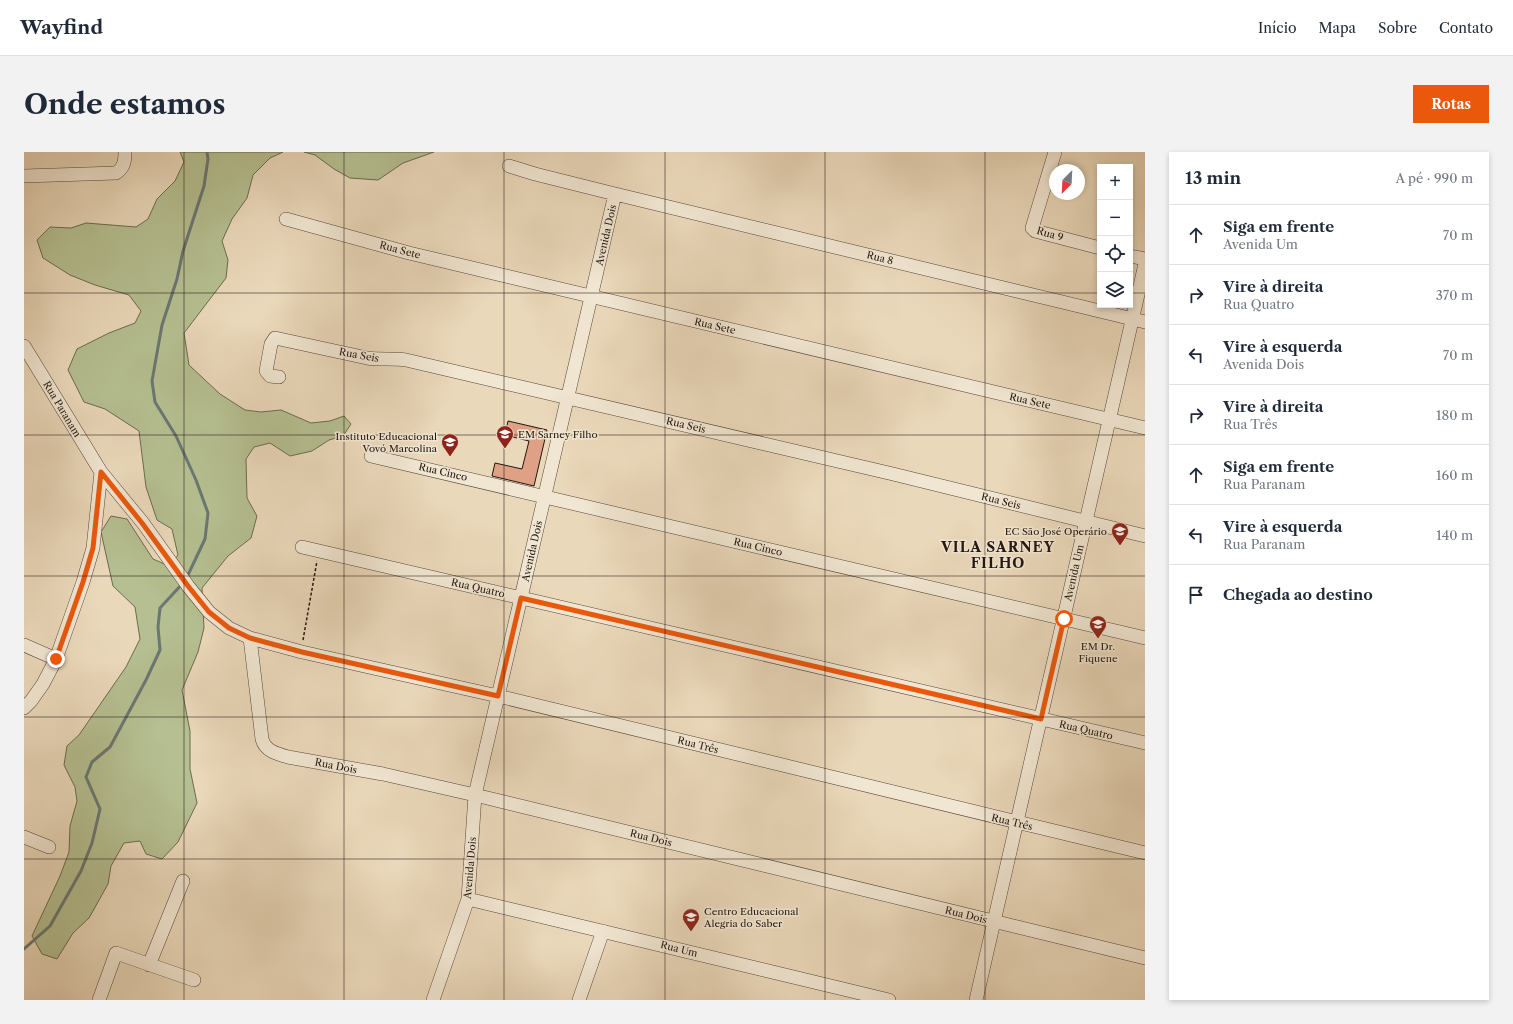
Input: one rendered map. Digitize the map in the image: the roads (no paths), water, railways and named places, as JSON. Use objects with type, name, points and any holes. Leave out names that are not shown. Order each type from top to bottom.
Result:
[{"type":"street","points":[[24,176],[116,173],[121,170],[124,164],[125,152]]},
{"type":"street","name":"Rua 9","points":[[1055,152],[1032,228],[1035,231],[1097,247]]},
{"type":"street","name":"Rua 8","points":[[509,166],[530,173],[615,194],[1139,320]]},
{"type":"street","name":"Avenida Dois","points":[[433,1000],[468,899],[475,795],[615,194]]},
{"type":"street","name":"Rua Sete","points":[[286,219],[409,253],[1145,428]]},
{"type":"street","points":[[1133,257],[1145,260]]},
{"type":"street","name":"Avenida Um","points":[[976,1000],[1109,420],[1139,320],[1145,264]]},
{"type":"street","name":"Rua Seis","points":[[280,377],[270,376],[266,371],[271,344],[275,338],[372,359],[382,360],[397,358],[893,474],[1145,536]]},
{"type":"street","name":"Rua Paranam","points":[[24,346],[101,472],[142,523],[184,581],[209,612],[229,628],[250,638]]},
{"type":"street","name":"Rua Cinco","points":[[371,456],[1145,638]]},
{"type":"street","points":[[24,708],[44,684],[56,659],[83,582],[93,548],[101,472]]},
{"type":"street","name":"Rua Quatro","points":[[302,547],[1145,743]]},
{"type":"street","name":"Rua Três","points":[[250,638],[302,652],[498,696],[1145,853]]},
{"type":"street","name":"Rua Dois","points":[[250,638],[262,739],[266,748],[275,753],[288,757],[383,774],[475,795],[1145,958]]},
{"type":"street","points":[[24,645],[56,659]]},
{"type":"street","points":[[24,837],[49,847]]},
{"type":"street","points":[[149,965],[183,881]]},
{"type":"street","name":"Rua Um","points":[[468,899],[872,998],[889,1000]]},
{"type":"street","points":[[579,1000],[603,931]]},
{"type":"street","points":[[99,1000],[116,953],[194,980]]},
{"type":"waterway","points":[[187,577],[205,539],[208,513],[196,480],[176,436],[155,402],[152,381],[162,325],[177,279],[183,251],[204,186],[208,159],[207,152]]},
{"type":"waterway","points":[[24,949],[50,926],[81,871],[92,843],[100,809],[86,777],[92,762],[110,747],[146,680],[160,650],[158,627],[160,608],[183,583]]},
{"type":"place","name":"EM Sarney Filho","points":[[505,449]]},
{"type":"place","name":"Instituto Educacional Vovó Marcolina","points":[[450,457]]},
{"type":"place","name":"EC São José Operário","points":[[1120,546]]},
{"type":"place","name":"EM Dr. Fiquene","points":[[1098,639]]},
{"type":"place","name":"Centro Educacional Alegria do Saber","points":[[691,932]]},
{"type":"district","name":"VILA SARNEY FILHO","points":[[998,556]]}]
